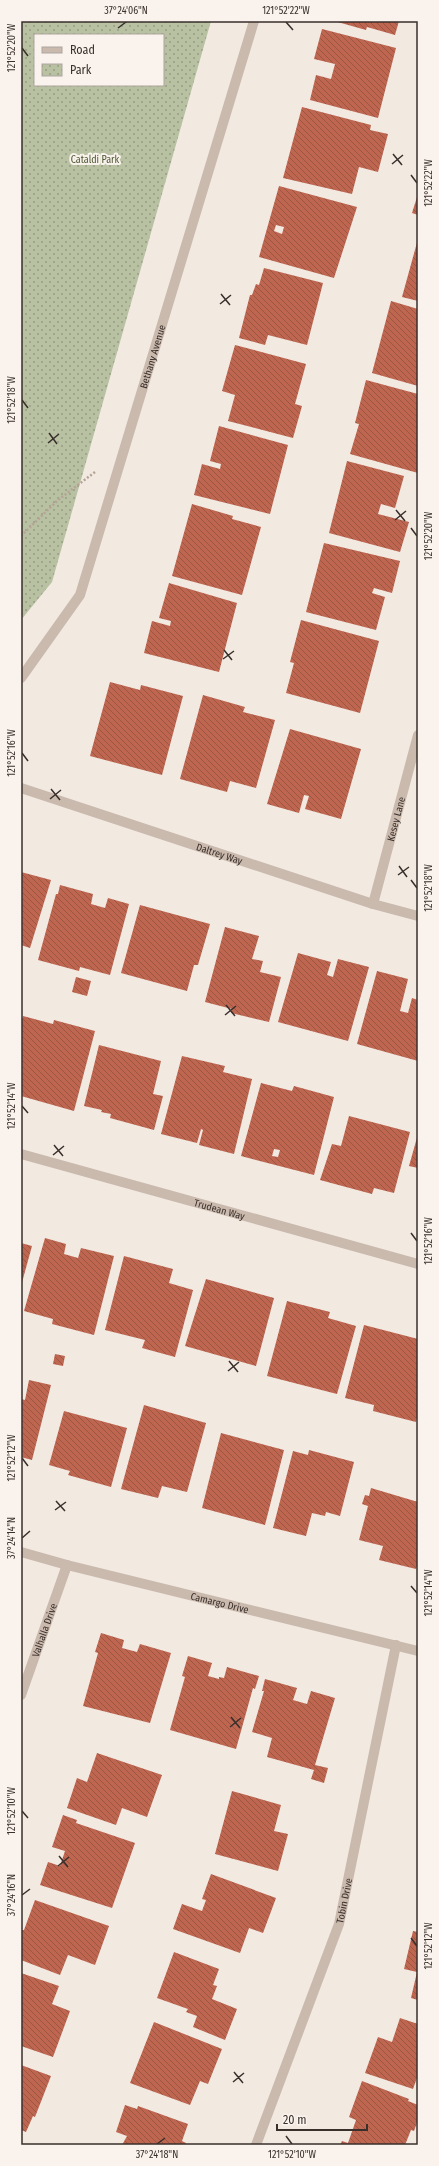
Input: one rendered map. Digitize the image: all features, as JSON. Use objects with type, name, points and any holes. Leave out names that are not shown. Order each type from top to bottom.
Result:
[{"type":"street","name":"Bethany Avenue","points":[[21,678],[80,595],[254,21]]},
{"type":"street","name":"Kesey Lane","points":[[373,904],[418,735]]},
{"type":"street","name":"Daltrey Way","points":[[21,788],[373,904],[418,916]]},
{"type":"street","name":"Trudean Way","points":[[21,1154],[418,1264]]},
{"type":"street","name":"Camargo Drive","points":[[21,1552],[67,1565],[418,1651]]},
{"type":"street","name":"Valhalla Drive","points":[[21,1695],[67,1565]]},
{"type":"street","name":"Tobin Drive","points":[[256,2145],[339,1924],[396,1645]]},
{"type":"path","points":[[21,536],[58,500],[100,469]]},
{"type":"green space","name":"Cataldi Park","points":[[21,21],[211,21],[52,582],[21,620]]},
{"type":"building","points":[[334,21],[399,21],[395,35],[367,27],[366,30]]},
{"type":"building","points":[[322,29],[396,48],[378,118],[310,100],[316,75],[331,79],[335,64],[314,59]]},
{"type":"building","points":[[302,107],[371,125],[370,130],[388,134],[378,172],[359,167],[352,194],[283,178]]},
{"type":"building","points":[[279,186],[357,207],[334,278],[259,257]],"holes":[[[276,225],[284,227],[282,234],[274,231]]]},
{"type":"building","points":[[418,194],[418,215],[412,213]]},
{"type":"building","points":[[418,239],[418,301],[402,297]]},
{"type":"building","points":[[264,268],[323,283],[307,345],[268,335],[265,345],[239,338],[250,295],[252,295],[256,284],[259,285]]},
{"type":"building","points":[[391,301],[418,309],[418,386],[372,373]]},
{"type":"building","points":[[235,345],[306,364],[295,404],[302,406],[293,438],[228,421],[235,395],[222,391]]},
{"type":"building","points":[[366,380],[418,394],[418,473],[350,454],[359,424],[355,423]]},
{"type":"building","points":[[219,426],[288,445],[270,514],[194,495],[202,464],[220,469],[221,464],[210,461]]},
{"type":"building","points":[[347,461],[404,476],[395,508],[381,504],[378,514],[409,522],[400,552],[329,533]]},
{"type":"building","points":[[192,504],[233,516],[232,519],[261,527],[242,595],[172,576]]},
{"type":"building","points":[[324,543],[400,561],[392,593],[374,588],[372,593],[385,597],[376,630],[306,612]]},
{"type":"building","points":[[169,583],[237,603],[219,672],[144,653],[152,621],[170,626],[171,621],[159,618]]},
{"type":"building","points":[[301,620],[379,641],[360,713],[286,693],[294,663],[290,662]]},
{"type":"building","points":[[110,682],[140,690],[141,685],[183,696],[162,775],[90,756]]},
{"type":"building","points":[[203,695],[245,707],[243,712],[275,720],[256,788],[230,781],[227,792],[180,779]]},
{"type":"building","points":[[290,729],[361,749],[341,819],[305,809],[309,796],[304,795],[299,813],[267,804]]},
{"type":"building","points":[[21,872],[51,880],[30,948],[21,945]]},
{"type":"building","points":[[60,885],[93,894],[91,904],[105,908],[108,898],[129,904],[110,975],[80,967],[79,971],[38,960],[56,894],[58,894]]},
{"type":"building","points":[[140,905],[210,924],[198,965],[194,965],[187,991],[121,973]]},
{"type":"building","points":[[225,927],[259,936],[252,959],[263,961],[260,972],[281,977],[269,1022],[231,1013],[232,1009],[205,1002]]},
{"type":"building","points":[[298,953],[331,962],[327,975],[333,977],[338,959],[369,967],[348,1041],[278,1022]]},
{"type":"building","points":[[377,971],[408,979],[400,1011],[408,1013],[412,998],[418,1000],[418,1061],[357,1044]]},
{"type":"building","points":[[76,977],[91,981],[87,996],[72,992]]},
{"type":"building","points":[[23,1016],[53,1024],[54,1020],[95,1031],[74,1111],[21,1096],[21,1022]]},
{"type":"building","points":[[99,1045],[161,1061],[153,1094],[163,1096],[154,1130],[110,1118],[111,1114],[101,1112],[102,1110],[84,1106]]},
{"type":"building","points":[[182,1056],[225,1066],[223,1072],[252,1079],[234,1154],[199,1145],[203,1130],[201,1129],[197,1143],[161,1134]]},
{"type":"building","points":[[261,1083],[292,1091],[294,1086],[334,1097],[314,1175],[241,1156]],"holes":[[[274,1149],[280,1150],[278,1157],[272,1156]]]},
{"type":"building","points":[[349,1116],[410,1132],[394,1193],[374,1188],[372,1194],[320,1180],[332,1144],[341,1146]]},
{"type":"building","points":[[418,1134],[418,1168],[409,1166]]},
{"type":"building","points":[[45,1238],[66,1244],[64,1254],[78,1258],[81,1248],[114,1256],[94,1335],[52,1324],[53,1319],[24,1311]]},
{"type":"building","points":[[21,1243],[32,1246],[21,1286]]},
{"type":"building","points":[[124,1256],[173,1269],[169,1283],[193,1290],[175,1357],[142,1348],[145,1340],[105,1330]]},
{"type":"building","points":[[206,1279],[274,1298],[256,1366],[185,1346]]},
{"type":"building","points":[[287,1301],[330,1312],[328,1318],[356,1326],[337,1394],[267,1376]]},
{"type":"building","points":[[364,1325],[418,1339],[418,1413],[416,1422],[373,1411],[374,1405],[345,1398]]},
{"type":"building","points":[[55,1354],[65,1356],[63,1366],[53,1364]]},
{"type":"building","points":[[29,1380],[51,1385],[32,1460],[21,1457],[21,1399],[25,1400]]},
{"type":"building","points":[[144,1405],[206,1423],[187,1492],[162,1486],[158,1498],[121,1489]]},
{"type":"building","points":[[64,1411],[127,1428],[111,1487],[68,1475],[70,1471],[49,1465]]},
{"type":"building","points":[[221,1433],[284,1450],[265,1525],[202,1508]]},
{"type":"building","points":[[309,1450],[354,1462],[340,1516],[326,1512],[325,1516],[312,1513],[306,1536],[273,1528],[293,1451],[308,1455]]},
{"type":"building","points":[[371,1488],[418,1502],[418,1563],[416,1569],[379,1560],[383,1546],[359,1540],[368,1506],[362,1504],[365,1495],[369,1496]]},
{"type":"building","points":[[101,1633],[124,1640],[122,1648],[137,1652],[140,1644],[171,1653],[150,1723],[83,1706],[98,1653],[95,1652]]},
{"type":"building","points":[[188,1656],[212,1663],[208,1676],[219,1679],[219,1677],[224,1678],[227,1667],[259,1676],[255,1689],[253,1688],[236,1749],[170,1730],[185,1677],[182,1676]]},
{"type":"building","points":[[265,1679],[297,1688],[293,1700],[307,1704],[311,1691],[335,1698],[315,1765],[328,1768],[324,1783],[311,1779],[314,1770],[267,1757],[272,1738],[252,1732],[264,1691],[262,1691]]},
{"type":"building","points":[[97,1753],[162,1775],[147,1817],[122,1808],[116,1825],[67,1808],[77,1778],[87,1782]]},
{"type":"building","points":[[232,1791],[281,1805],[274,1831],[288,1834],[278,1871],[215,1854]]},
{"type":"building","points":[[63,1815],[77,1820],[76,1823],[135,1843],[112,1908],[40,1885],[48,1862],[60,1866],[65,1851],[52,1847]]},
{"type":"building","points":[[211,1874],[276,1898],[263,1933],[249,1928],[240,1953],[173,1929],[182,1904],[202,1911],[206,1900],[202,1899]]},
{"type":"building","points":[[35,1900],[109,1926],[95,1965],[68,1955],[60,1975],[21,1960],[21,1930],[24,1930]]},
{"type":"building","points":[[413,1931],[418,1932],[418,2000],[411,1998],[417,1972],[404,1969]]},
{"type":"building","points":[[174,1952],[219,1969],[213,1985],[217,1986],[212,1999],[237,2009],[225,2040],[193,2027],[197,2016],[186,2012],[188,2009],[157,1998]]},
{"type":"building","points":[[21,1973],[59,1986],[52,2004],[70,2011],[53,2057],[21,2046]]},
{"type":"building","points":[[400,2018],[418,2024],[418,2075],[413,2089],[365,2073],[378,2037],[392,2042]]},
{"type":"building","points":[[154,2022],[222,2049],[208,2084],[200,2081],[190,2105],[130,2083]]},
{"type":"building","points":[[21,2065],[51,2076],[35,2117],[33,2116],[26,2132],[21,2130]]},
{"type":"building","points":[[362,2081],[409,2099],[408,2101],[418,2105],[418,2120],[414,2131],[411,2130],[405,2145],[340,2145],[342,2141],[348,2143],[356,2120],[349,2117]]},
{"type":"building","points":[[125,2105],[137,2109],[138,2106],[188,2124],[182,2141],[186,2143],[185,2145],[122,2145],[127,2136],[116,2132]]}]
